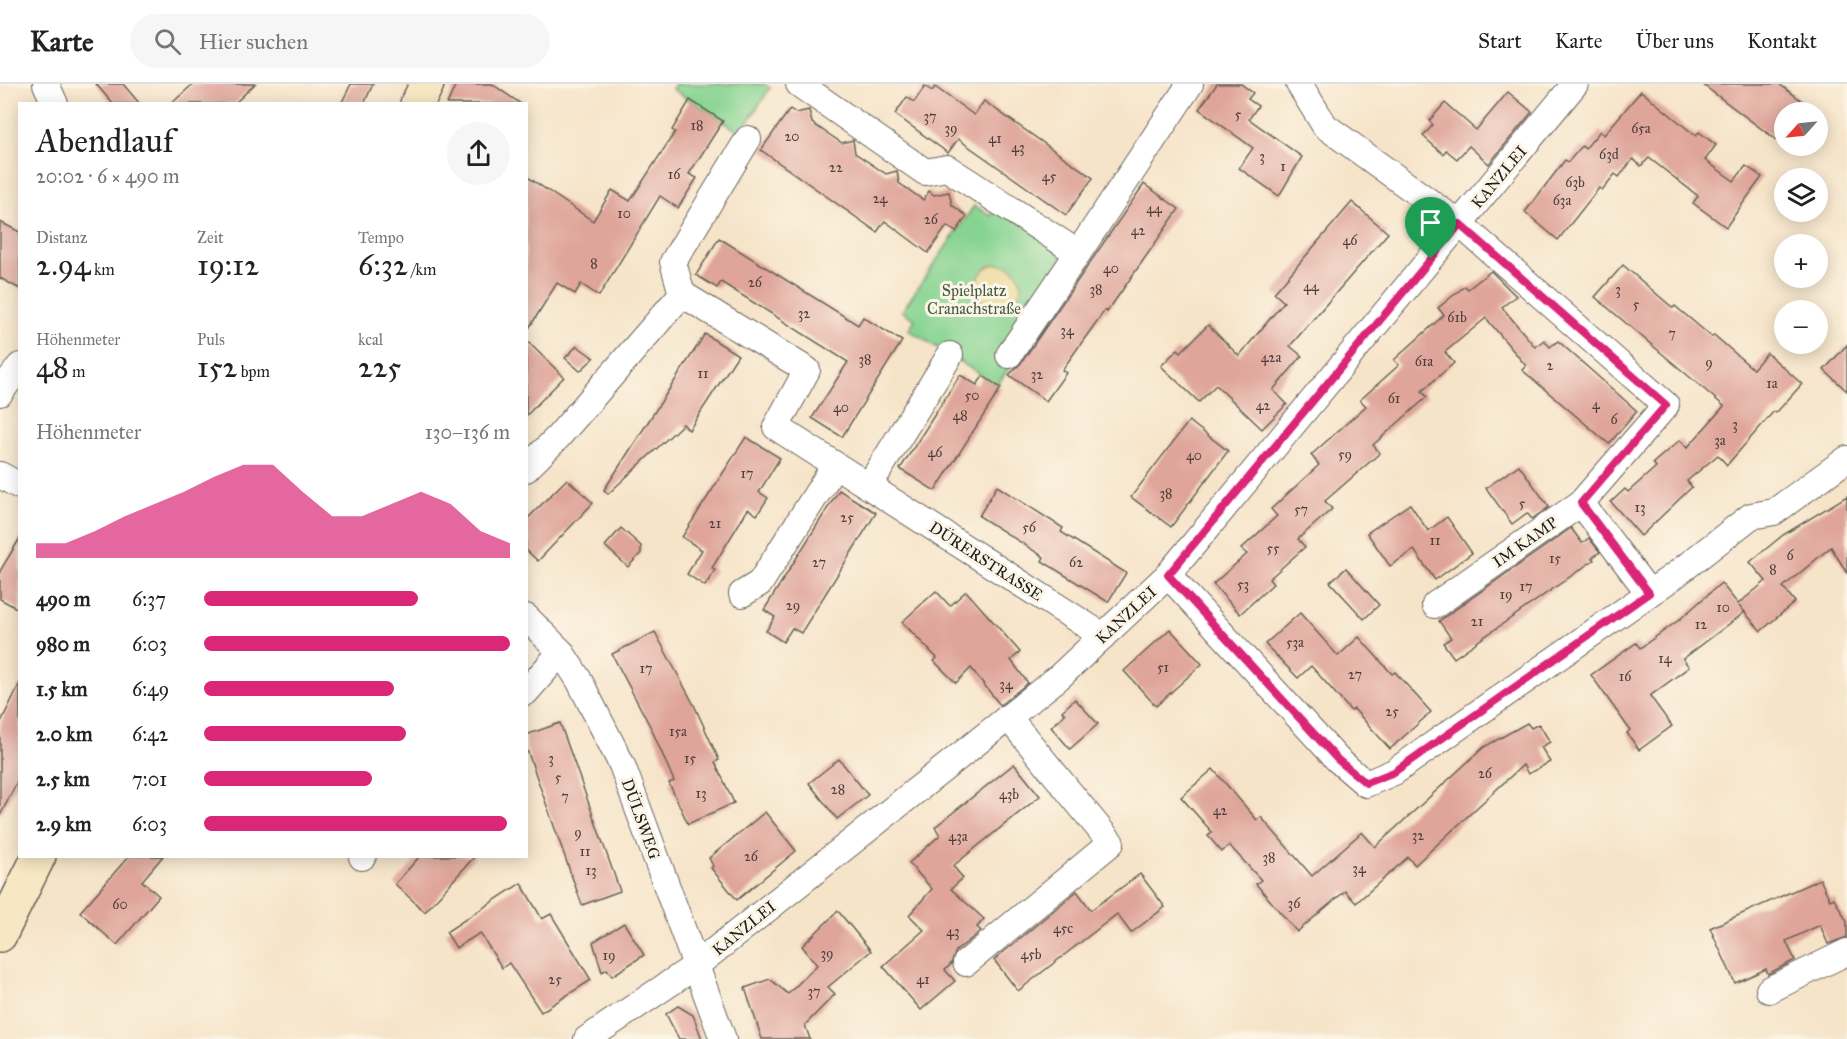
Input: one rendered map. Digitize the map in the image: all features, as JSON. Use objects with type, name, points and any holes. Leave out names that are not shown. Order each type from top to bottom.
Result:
[{"type":"main road","points":[[418,102],[427,84]]},
{"type":"main road","points":[[0,935],[38,858]]},
{"type":"street","points":[[46,84],[54,102]]},
{"type":"street","points":[[799,84],[925,172],[947,168],[1078,253]]},
{"type":"street","points":[[1009,355],[1190,84]]},
{"type":"street","points":[[1299,84],[1325,126],[1460,224]]},
{"type":"street","name":"KANZLEI","points":[[586,1039],[694,968],[1059,677],[1168,575],[1575,84]]},
{"type":"street","points":[[528,467],[558,437],[681,294],[673,262],[748,139]]},
{"type":"street","name":"IM KAMP","points":[[1435,605],[1581,503],[1666,405],[1460,224]]},
{"type":"street","name":"DÜRERSTRASSE","points":[[681,294],[807,370],[776,427],[1103,636]]},
{"type":"street","points":[[869,486],[950,356]]},
{"type":"street","points":[[0,393],[18,369]]},
{"type":"street","points":[[1168,575],[1338,760],[1366,783],[1394,772],[1649,593],[1751,516],[1774,512],[1847,459]]},
{"type":"street","points":[[742,594],[760,583],[835,465]]},
{"type":"street","points":[[0,475],[18,485]]},
{"type":"street","points":[[1581,503],[1649,593]]},
{"type":"street","name":"DÜLSWEG","points":[[528,619],[561,652],[579,680],[621,765],[694,968],[723,1039]]},
{"type":"street","points":[[528,690],[561,652]]},
{"type":"street","points":[[966,963],[1111,843],[1008,717]]},
{"type":"street","points":[[1769,990],[1847,952]]},
{"type":"green space","points":[[675,84],[764,84],[770,88],[741,133],[672,89]]},
{"type":"green space","name":"Spielplatz Cranachstraße","points":[[974,206],[991,216],[996,209],[1071,251],[1014,361],[997,385],[909,330],[915,319],[902,311]]},
{"type":"sand","points":[[999,264],[1014,271],[1021,286],[1014,301],[999,308],[984,301],[977,286],[984,271]]},
{"type":"building","points":[[96,84],[123,84],[138,102],[111,102]]},
{"type":"building","points":[[193,84],[255,84],[236,102],[173,102]]},
{"type":"building","points":[[351,84],[373,84],[365,102],[342,102]]},
{"type":"building","points":[[456,84],[492,84],[518,102],[448,102]]},
{"type":"building","points":[[1217,84],[1241,84],[1253,93],[1248,99],[1258,106],[1249,119],[1302,157],[1279,196],[1239,168],[1253,148],[1199,109]]},
{"type":"building","points":[[1702,84],[1779,84],[1803,102],[1774,102],[1774,138]]},
{"type":"building","points":[[925,86],[932,91],[935,87],[974,115],[984,101],[1093,178],[1066,215],[958,139],[948,153],[895,114],[907,97],[914,102]]},
{"type":"building","points":[[1641,91],[1696,136],[1699,132],[1716,145],[1705,160],[1734,181],[1746,166],[1762,177],[1726,227],[1693,203],[1698,196],[1649,158],[1641,166],[1633,159],[1619,177],[1615,174],[1602,190],[1599,188],[1558,240],[1525,212],[1565,160],[1568,162],[1582,146],[1585,149],[1600,131],[1604,135]]},
{"type":"building","points":[[1508,92],[1532,112],[1489,164],[1469,146],[1457,159],[1446,150],[1443,154],[1423,136],[1433,125],[1429,121],[1445,103],[1476,130]]},
{"type":"building","points":[[690,100],[723,121],[689,174],[697,178],[678,208],[660,196],[599,296],[581,284],[575,294],[557,283],[528,330],[528,177],[593,221],[612,190],[630,201],[675,132],[672,130]]},
{"type":"building","points":[[790,109],[796,113],[809,110],[812,123],[842,143],[853,140],[855,153],[886,174],[897,171],[899,183],[923,200],[929,191],[934,195],[949,192],[952,205],[967,216],[956,232],[947,226],[928,253],[885,221],[877,232],[761,150]]},
{"type":"building","points":[[1144,184],[1179,209],[1107,312],[1105,310],[1062,370],[1066,373],[1046,401],[1009,375],[1021,363]]},
{"type":"building","points":[[1352,202],[1388,233],[1290,346],[1302,356],[1273,390],[1287,404],[1262,429],[1216,385],[1199,402],[1161,366],[1178,349],[1181,352],[1208,325],[1239,356],[1284,302],[1274,293]]},
{"type":"building","points":[[0,222],[18,231],[18,288],[0,278]]},
{"type":"building","points":[[719,238],[858,325],[863,317],[902,341],[842,437],[812,418],[848,362],[721,282],[717,288],[696,275]]},
{"type":"building","points":[[1623,265],[1673,308],[1675,306],[1712,337],[1714,335],[1753,369],[1767,353],[1802,384],[1776,413],[1774,411],[1727,465],[1718,455],[1687,481],[1692,487],[1641,536],[1611,502],[1625,489],[1628,492],[1656,467],[1653,463],[1680,440],[1687,448],[1724,406],[1595,297]]},
{"type":"building","points":[[1491,271],[1516,296],[1502,307],[1535,347],[1544,340],[1550,347],[1558,341],[1637,411],[1609,444],[1522,370],[1526,366],[1486,318],[1445,352],[1454,363],[1422,391],[1427,397],[1373,445],[1380,453],[1325,501],[1332,509],[1298,539],[1305,547],[1269,579],[1273,584],[1240,614],[1213,584],[1247,554],[1241,549],[1277,516],[1271,509],[1319,465],[1311,455],[1366,406],[1360,400],[1399,365],[1394,360],[1444,315],[1438,308],[1465,286],[1468,289]]},
{"type":"building","points":[[705,334],[738,355],[689,430],[683,424],[608,494],[604,490]]},
{"type":"building","points":[[528,342],[564,377],[528,414]]},
{"type":"building","points":[[1847,345],[1847,391],[1824,370]]},
{"type":"building","points":[[577,346],[594,358],[580,371],[565,358]]},
{"type":"building","points":[[960,375],[977,385],[983,376],[1001,388],[935,491],[900,469]]},
{"type":"building","points":[[1189,421],[1228,451],[1171,527],[1131,497]]},
{"type":"building","points":[[746,437],[780,458],[759,492],[768,498],[757,515],[748,509],[712,568],[715,570],[705,586],[687,574],[702,550],[682,537]]},
{"type":"building","points":[[1519,465],[1549,507],[1532,519],[1527,513],[1512,524],[1486,488]]},
{"type":"building","points":[[567,479],[593,503],[538,561],[528,552],[528,518]]},
{"type":"building","points":[[997,486],[1063,528],[1061,532],[1126,573],[1108,602],[1042,561],[1044,557],[979,516]]},
{"type":"building","points":[[839,490],[876,513],[801,633],[792,628],[783,642],[766,631],[775,617],[764,610]]},
{"type":"building","points":[[1847,496],[1847,573],[1831,547],[1783,587],[1795,602],[1761,631],[1745,612],[1683,659],[1689,667],[1650,696],[1672,726],[1639,750],[1627,733],[1630,730],[1591,675],[1636,643],[1640,648],[1679,620],[1721,583],[1738,604],[1766,581],[1750,562],[1783,535]]},
{"type":"building","points":[[1410,504],[1428,531],[1447,517],[1472,553],[1435,580],[1414,550],[1390,566],[1367,533]]},
{"type":"building","points":[[621,528],[641,546],[641,553],[628,567],[605,546]]},
{"type":"building","points":[[1571,528],[1582,543],[1589,538],[1600,552],[1592,558],[1594,560],[1454,658],[1443,643],[1451,638],[1439,621]]},
{"type":"building","points":[[18,541],[18,609],[0,599],[0,571]]},
{"type":"building","points":[[1346,568],[1379,605],[1364,619],[1330,582]]},
{"type":"building","points":[[936,591],[950,606],[966,591],[1020,652],[1011,660],[1028,683],[1000,705],[971,668],[956,683],[934,661],[937,658],[902,622]]},
{"type":"building","points":[[1300,613],[1338,656],[1359,637],[1392,674],[1395,672],[1431,712],[1390,749],[1354,709],[1351,711],[1311,666],[1298,678],[1265,644]]},
{"type":"building","points":[[1170,629],[1202,664],[1156,706],[1124,671]]},
{"type":"building","points":[[655,632],[695,707],[719,760],[715,762],[734,803],[688,824],[669,783],[674,781],[651,728],[612,654]]},
{"type":"building","points":[[18,687],[18,780],[0,816],[0,724]]},
{"type":"building","points":[[1075,699],[1098,724],[1070,749],[1051,727],[1065,714],[1062,711]]},
{"type":"building","points":[[560,723],[620,891],[582,905],[528,753],[528,734]]},
{"type":"building","points":[[1527,723],[1531,728],[1539,724],[1550,742],[1541,747],[1550,762],[1528,774],[1523,765],[1415,865],[1408,857],[1356,903],[1345,891],[1297,932],[1256,884],[1261,880],[1229,845],[1222,852],[1208,836],[1212,832],[1181,797],[1213,769],[1257,820],[1261,817],[1312,876],[1362,832],[1375,847],[1484,747]]},
{"type":"building","points":[[839,759],[868,795],[837,819],[809,783]]},
{"type":"building","points":[[1014,764],[1040,796],[953,866],[963,878],[951,889],[984,919],[977,927],[981,931],[956,951],[951,964],[945,970],[955,981],[921,1010],[883,966],[924,930],[909,915],[932,889],[909,863],[940,835],[935,827]]},
{"type":"building","points":[[765,812],[796,851],[737,900],[711,868],[713,866],[709,858]]},
{"type":"building","points":[[127,858],[161,858],[142,881],[159,896],[117,945],[80,912]]},
{"type":"building","points":[[418,858],[473,858],[425,912],[395,884]]},
{"type":"building","points":[[1140,874],[1165,907],[1131,933],[1117,914],[1018,991],[994,960],[1077,891],[1091,910]]},
{"type":"building","points":[[1820,879],[1830,900],[1834,898],[1847,922],[1847,937],[1828,944],[1820,925],[1786,941],[1795,960],[1768,974],[1766,969],[1735,983],[1710,928]]},
{"type":"building","points":[[521,883],[542,919],[551,914],[591,980],[541,1012],[509,963],[502,968],[480,933],[456,948],[446,932]]},
{"type":"building","points":[[838,911],[871,951],[828,987],[835,994],[805,1025],[810,1039],[762,1039],[745,988],[770,979],[788,994],[817,965],[802,946]]},
{"type":"building","points":[[624,923],[644,955],[612,976],[607,969],[602,972],[593,942]]},
{"type":"building","points":[[678,1006],[693,1015],[702,1039],[679,1039],[666,1014]]},
{"type":"route","points":[[1460,224],[1666,405],[1581,503],[1649,593],[1394,772],[1366,783],[1338,760],[1168,575],[1278,440],[1431,259],[1460,224]]}]
